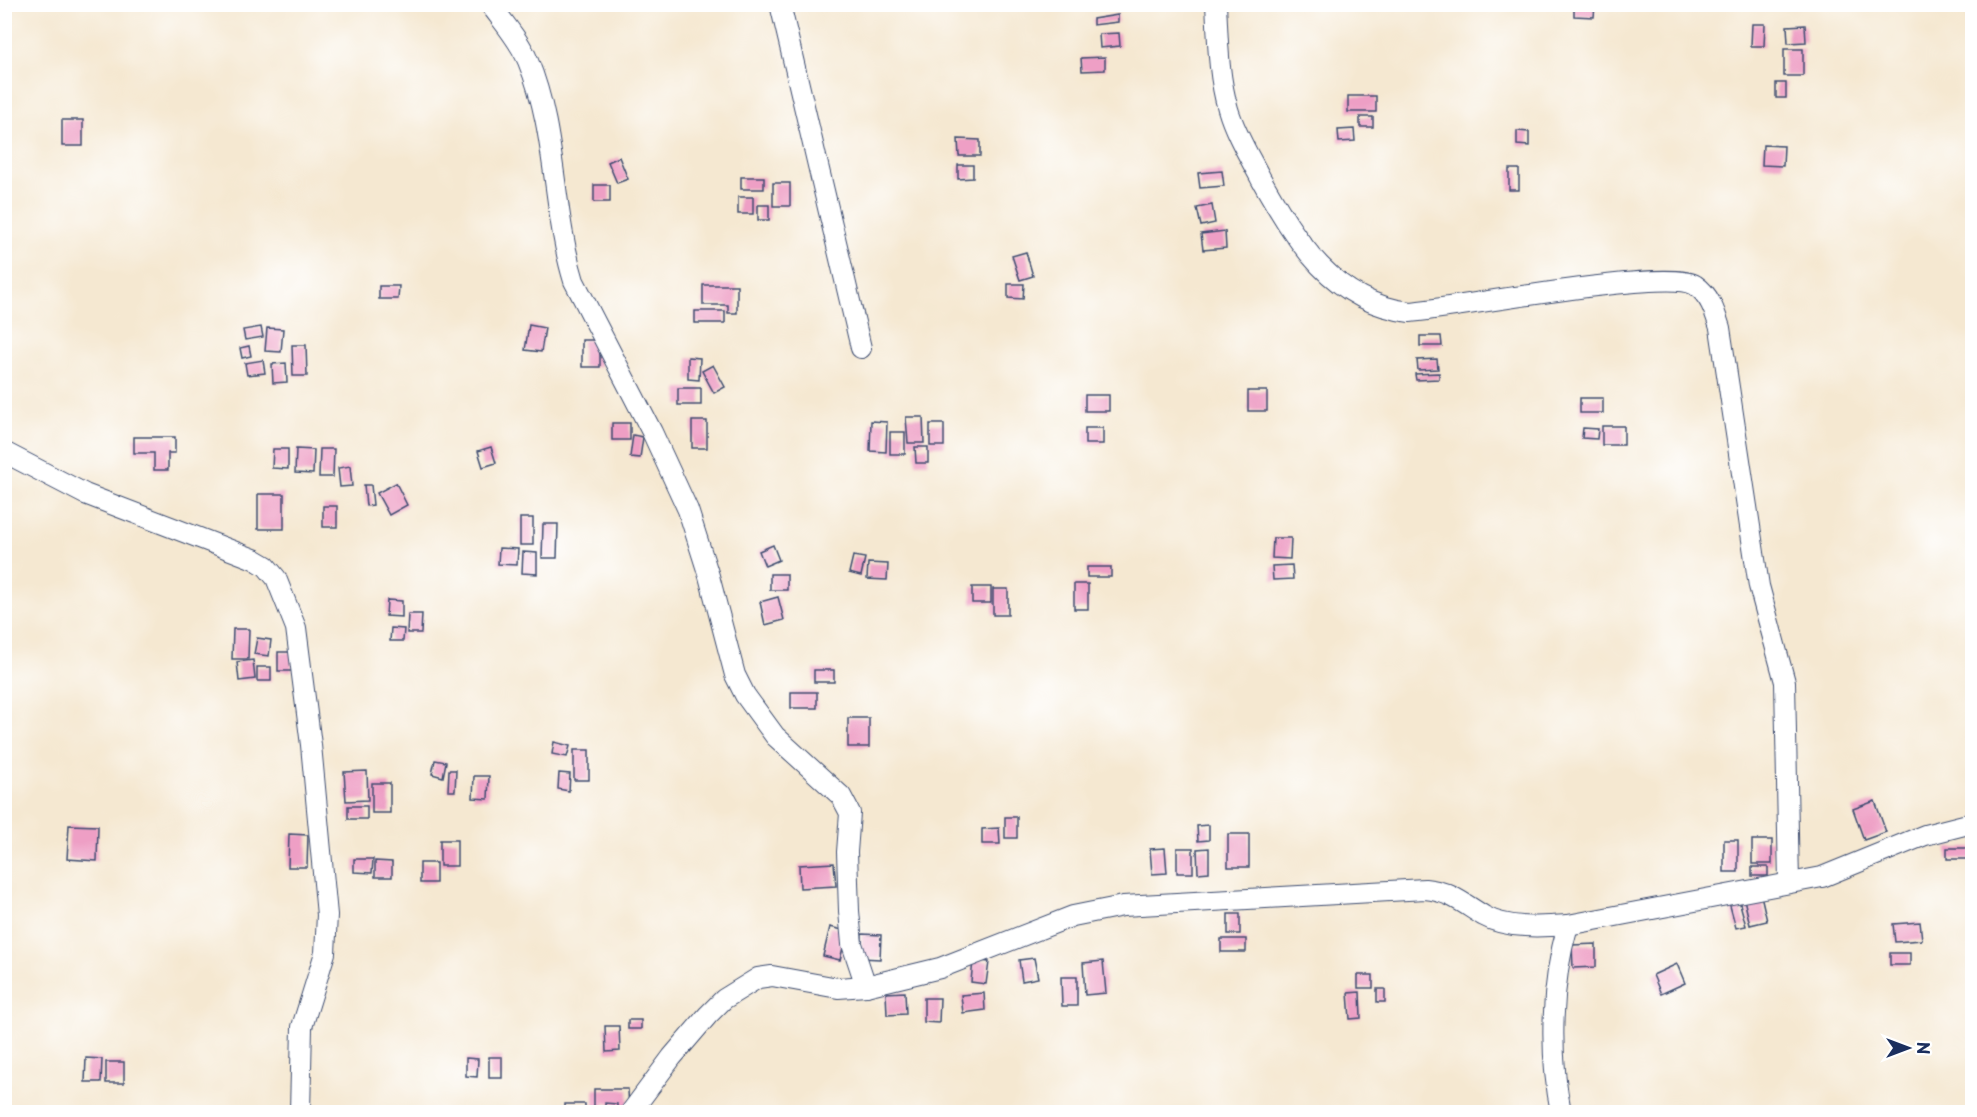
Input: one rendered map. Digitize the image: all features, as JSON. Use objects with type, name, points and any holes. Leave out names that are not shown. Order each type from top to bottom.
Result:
[{"type":"street","points":[[490,4],[528,61],[552,154],[568,261],[574,281],[652,432],[688,510],[710,576],[735,675],[753,709],[775,736],[841,796],[850,813],[846,869],[852,944],[866,986]]},
{"type":"street","points":[[780,4],[861,348]]},
{"type":"street","points":[[1216,4],[1224,94],[1228,111],[1247,152],[1302,246],[1341,285],[1361,299],[1388,310],[1410,312],[1681,280],[1696,285],[1712,303],[1720,328],[1759,586],[1785,682],[1789,883]]},
{"type":"street","points":[[4,452],[85,494],[254,559],[266,566],[283,591],[296,628],[303,674],[328,936],[302,1027],[300,1113]]},
{"type":"street","points":[[631,1113],[690,1034],[724,999],[746,984],[772,976],[838,988],[866,986],[940,968],[1072,916],[1123,906],[1425,889],[1442,890],[1485,916],[1503,922],[1568,925],[1837,873],[1925,835],[1972,823]]},
{"type":"street","points":[[1561,1113],[1556,1075],[1555,1019],[1558,962],[1568,925]]},
{"type":"building","points":[[1574,5],[1595,5],[1594,17],[1574,16]]},
{"type":"building","points":[[1118,15],[1118,22],[1093,25],[1093,19]]},
{"type":"building","points":[[1752,24],[1765,24],[1764,46],[1751,46]]},
{"type":"building","points":[[1805,25],[1806,42],[1788,43],[1787,26]]},
{"type":"building","points":[[1119,33],[1120,46],[1100,48],[1099,34]]},
{"type":"building","points":[[1784,49],[1803,49],[1803,76],[1784,76]]},
{"type":"building","points":[[1105,57],[1105,70],[1082,71],[1081,58]]},
{"type":"building","points":[[1776,83],[1786,83],[1786,98],[1776,98]]},
{"type":"building","points":[[1348,96],[1376,96],[1376,112],[1348,112]]},
{"type":"building","points":[[1360,117],[1373,117],[1373,127],[1360,127]]},
{"type":"building","points":[[62,120],[83,120],[83,146],[62,146]]},
{"type":"building","points":[[1354,129],[1355,141],[1339,142],[1338,130]]},
{"type":"building","points":[[1517,131],[1529,132],[1529,146],[1517,145]]},
{"type":"building","points":[[958,139],[980,140],[980,156],[959,156]]},
{"type":"building","points":[[1763,145],[1784,146],[1783,166],[1762,165]]},
{"type":"building","points":[[619,157],[628,179],[617,183],[608,162]]},
{"type":"building","points":[[958,165],[973,165],[973,178],[958,179]]},
{"type":"building","points":[[1509,169],[1519,169],[1519,190],[1509,190]]},
{"type":"building","points":[[1222,171],[1224,186],[1200,188],[1198,173]]},
{"type":"building","points":[[741,177],[764,177],[764,189],[741,189]]},
{"type":"building","points":[[773,183],[790,183],[790,206],[773,206]]},
{"type":"building","points":[[594,185],[610,185],[610,202],[594,202]]},
{"type":"building","points":[[738,197],[753,197],[753,214],[738,214]]},
{"type":"building","points":[[758,205],[769,205],[769,220],[758,220]]},
{"type":"building","points":[[1212,205],[1215,223],[1201,226],[1197,208]]},
{"type":"building","points":[[1225,231],[1226,248],[1203,250],[1201,234]]},
{"type":"building","points":[[1026,252],[1033,276],[1020,280],[1012,256]]},
{"type":"building","points":[[1008,284],[1024,284],[1023,299],[1008,298]]},
{"type":"building","points":[[703,285],[737,285],[737,313],[728,313],[728,305],[703,305]]},
{"type":"building","points":[[379,286],[399,286],[398,299],[379,299]]},
{"type":"building","points":[[695,311],[725,311],[725,323],[695,323]]},
{"type":"building","points":[[529,325],[545,328],[541,352],[525,350]]},
{"type":"building","points":[[261,327],[263,337],[245,340],[243,330]]},
{"type":"building","points":[[267,328],[283,329],[281,352],[265,351]]},
{"type":"building","points":[[1420,336],[1441,336],[1442,346],[1420,346]]},
{"type":"building","points":[[582,340],[600,340],[600,367],[582,367]]},
{"type":"building","points":[[292,345],[306,345],[307,376],[293,376]]},
{"type":"building","points":[[249,346],[251,356],[242,358],[240,348]]},
{"type":"building","points":[[688,357],[700,358],[699,380],[688,379]]},
{"type":"building","points":[[1437,359],[1438,369],[1418,370],[1417,360]]},
{"type":"building","points":[[263,360],[265,373],[247,375],[245,363]]},
{"type":"building","points":[[286,363],[287,382],[273,383],[272,364]]},
{"type":"building","points":[[713,365],[725,387],[714,393],[702,371]]},
{"type":"building","points":[[1439,373],[1439,379],[1416,380],[1415,374]]},
{"type":"building","points":[[678,388],[701,388],[701,405],[678,405]]},
{"type":"building","points":[[1248,391],[1267,391],[1267,411],[1248,411]]},
{"type":"building","points":[[1085,395],[1109,395],[1109,411],[1085,411]]},
{"type":"building","points":[[1580,398],[1603,398],[1603,413],[1580,413]]},
{"type":"building","points":[[906,417],[923,417],[924,443],[908,443]]},
{"type":"building","points":[[692,421],[707,421],[707,448],[692,448]]},
{"type":"building","points":[[871,421],[887,422],[886,452],[870,451]]},
{"type":"building","points":[[612,423],[630,423],[630,440],[612,440]]},
{"type":"building","points":[[930,424],[944,424],[944,446],[930,446]]},
{"type":"building","points":[[1602,426],[1624,426],[1624,445],[1602,445]]},
{"type":"building","points":[[1085,428],[1103,428],[1103,444],[1085,444]]},
{"type":"building","points":[[1583,428],[1598,429],[1597,439],[1582,438]]},
{"type":"building","points":[[890,432],[905,432],[905,454],[890,454]]},
{"type":"building","points":[[633,435],[643,437],[640,458],[630,457]]},
{"type":"building","points":[[134,437],[175,437],[175,453],[168,453],[168,470],[154,470],[154,453],[134,453]]},
{"type":"building","points":[[491,447],[496,463],[483,467],[478,451]]},
{"type":"building","points":[[915,447],[928,447],[928,463],[916,463]]},
{"type":"building","points":[[273,449],[288,449],[288,469],[272,468]]},
{"type":"building","points":[[296,449],[314,450],[313,474],[295,473]]},
{"type":"building","points":[[320,449],[334,449],[333,477],[319,477]]},
{"type":"building","points":[[350,466],[352,486],[340,487],[338,468]]},
{"type":"building","points":[[396,483],[407,505],[389,515],[377,493]]},
{"type":"building","points":[[364,485],[371,485],[373,505],[366,506]]},
{"type":"building","points":[[258,494],[284,494],[284,529],[258,529]]},
{"type":"building","points":[[323,506],[337,506],[337,527],[323,527]]},
{"type":"building","points":[[520,518],[533,518],[533,545],[520,545]]},
{"type":"building","points":[[543,524],[558,524],[557,558],[542,558]]},
{"type":"building","points":[[1273,538],[1291,538],[1290,559],[1272,558]]},
{"type":"building","points":[[773,545],[779,560],[765,566],[759,551]]},
{"type":"building","points":[[499,548],[518,549],[517,565],[498,564]]},
{"type":"building","points":[[523,552],[537,553],[537,574],[522,573]]},
{"type":"building","points":[[853,556],[865,558],[861,576],[849,573]]},
{"type":"building","points":[[868,563],[888,564],[887,580],[867,579]]},
{"type":"building","points":[[1292,565],[1293,579],[1273,580],[1272,566]]},
{"type":"building","points":[[1087,567],[1111,567],[1111,577],[1087,577]]},
{"type":"building","points":[[770,574],[787,574],[787,590],[770,590]]},
{"type":"building","points":[[1074,584],[1088,584],[1088,609],[1074,609]]},
{"type":"building","points":[[972,587],[991,587],[991,603],[972,603]]},
{"type":"building","points":[[993,589],[1008,589],[1008,615],[993,615]]},
{"type":"building","points":[[778,597],[784,620],[765,625],[760,602]]},
{"type":"building","points":[[387,600],[402,601],[402,617],[386,616]]},
{"type":"building","points":[[408,614],[422,614],[421,633],[407,633]]},
{"type":"building","points":[[391,628],[404,629],[403,641],[390,641]]},
{"type":"building","points":[[233,629],[249,629],[248,659],[232,659]]},
{"type":"building","points":[[257,638],[271,640],[269,656],[254,654]]},
{"type":"building","points":[[278,652],[292,652],[292,671],[278,671]]},
{"type":"building","points":[[253,660],[255,679],[239,681],[237,662]]},
{"type":"building","points":[[257,667],[271,667],[271,681],[257,681]]},
{"type":"building","points":[[814,670],[834,670],[834,682],[814,682]]},
{"type":"building","points":[[791,692],[817,692],[817,708],[791,708]]},
{"type":"building","points":[[848,718],[869,718],[869,747],[848,747]]},
{"type":"building","points":[[554,742],[570,746],[567,757],[552,754]]},
{"type":"building","points":[[574,750],[589,750],[589,780],[574,780]]},
{"type":"building","points":[[435,760],[446,762],[443,777],[432,774]]},
{"type":"building","points":[[449,770],[456,770],[455,791],[448,791]]},
{"type":"building","points":[[367,771],[368,800],[346,801],[344,772]]},
{"type":"building","points":[[559,773],[570,774],[569,791],[558,789]]},
{"type":"building","points":[[474,776],[489,776],[488,799],[473,798]]},
{"type":"building","points":[[372,783],[390,783],[390,813],[372,813]]},
{"type":"building","points":[[1875,801],[1886,832],[1864,840],[1853,809]]},
{"type":"building","points":[[348,806],[367,806],[367,819],[348,819]]},
{"type":"building","points":[[1005,817],[1017,817],[1017,838],[1005,838]]},
{"type":"building","points":[[69,825],[98,826],[97,861],[67,859]]},
{"type":"building","points":[[1209,825],[1209,840],[1198,841],[1197,826]]},
{"type":"building","points":[[999,828],[1000,844],[982,844],[982,829]]},
{"type":"building","points":[[289,834],[308,835],[307,867],[288,867]]},
{"type":"building","points":[[1228,834],[1249,834],[1249,867],[1228,867]]},
{"type":"building","points":[[440,840],[457,840],[457,866],[440,866]]},
{"type":"building","points":[[1724,840],[1738,840],[1738,872],[1724,872]]},
{"type":"building","points":[[1752,840],[1772,840],[1772,864],[1752,864]]},
{"type":"building","points":[[1165,848],[1167,873],[1152,874],[1150,849]]},
{"type":"building","points":[[1177,848],[1193,848],[1193,873],[1177,873]]},
{"type":"building","points":[[1209,848],[1209,872],[1198,873],[1197,849]]},
{"type":"building","points":[[1947,848],[1972,848],[1972,859],[1947,859]]},
{"type":"building","points":[[354,859],[373,859],[372,873],[354,872]]},
{"type":"building","points":[[375,861],[392,862],[392,877],[375,877]]},
{"type":"building","points":[[420,863],[436,863],[436,883],[420,883]]},
{"type":"building","points":[[834,863],[836,886],[800,888],[799,865]]},
{"type":"building","points":[[1752,867],[1768,867],[1768,876],[1752,876]]},
{"type":"building","points":[[1761,895],[1767,921],[1750,925],[1744,899]]},
{"type":"building","points":[[1739,900],[1746,926],[1736,928],[1729,902]]},
{"type":"building","points":[[1228,914],[1240,914],[1240,934],[1228,934]]},
{"type":"building","points":[[1920,922],[1922,940],[1895,942],[1893,924]]},
{"type":"building","points":[[830,927],[847,931],[840,960],[823,956]]},
{"type":"building","points":[[862,934],[881,935],[880,959],[861,958]]},
{"type":"building","points":[[1221,939],[1246,939],[1246,952],[1221,952]]},
{"type":"building","points":[[1596,944],[1596,967],[1573,968],[1572,945]]},
{"type":"building","points":[[1890,953],[1910,953],[1910,965],[1890,965]]},
{"type":"building","points":[[1034,958],[1038,978],[1022,981],[1019,960]]},
{"type":"building","points":[[973,960],[989,962],[986,984],[971,982]]},
{"type":"building","points":[[1103,961],[1106,993],[1085,995],[1083,963]]},
{"type":"building","points":[[1677,964],[1685,983],[1661,994],[1653,975]]},
{"type":"building","points":[[1358,975],[1373,975],[1373,988],[1358,988]]},
{"type":"building","points":[[1061,977],[1077,977],[1077,1006],[1062,1006]]},
{"type":"building","points":[[1377,989],[1385,989],[1385,1002],[1377,1002]]},
{"type":"building","points":[[905,992],[906,1014],[887,1015],[886,993]]},
{"type":"building","points":[[1360,992],[1361,1018],[1350,1019],[1348,993]]},
{"type":"building","points":[[984,993],[985,1010],[963,1013],[961,995]]},
{"type":"building","points":[[924,998],[940,998],[939,1023],[924,1022]]},
{"type":"building","points":[[628,1020],[641,1020],[641,1029],[628,1029]]},
{"type":"building","points":[[605,1026],[619,1026],[620,1051],[606,1052]]},
{"type":"building","points":[[489,1057],[502,1057],[502,1078],[489,1078]]},
{"type":"building","points":[[86,1058],[102,1059],[101,1082],[85,1082]]},
{"type":"building","points":[[466,1058],[478,1059],[477,1077],[466,1076]]},
{"type":"building","points":[[106,1062],[124,1062],[124,1083],[106,1083]]},
{"type":"building","points":[[594,1089],[628,1089],[629,1112],[617,1112],[617,1104],[605,1103],[605,1112],[594,1112]]},
{"type":"building","points":[[565,1104],[585,1104],[585,1112],[565,1112]]}]
